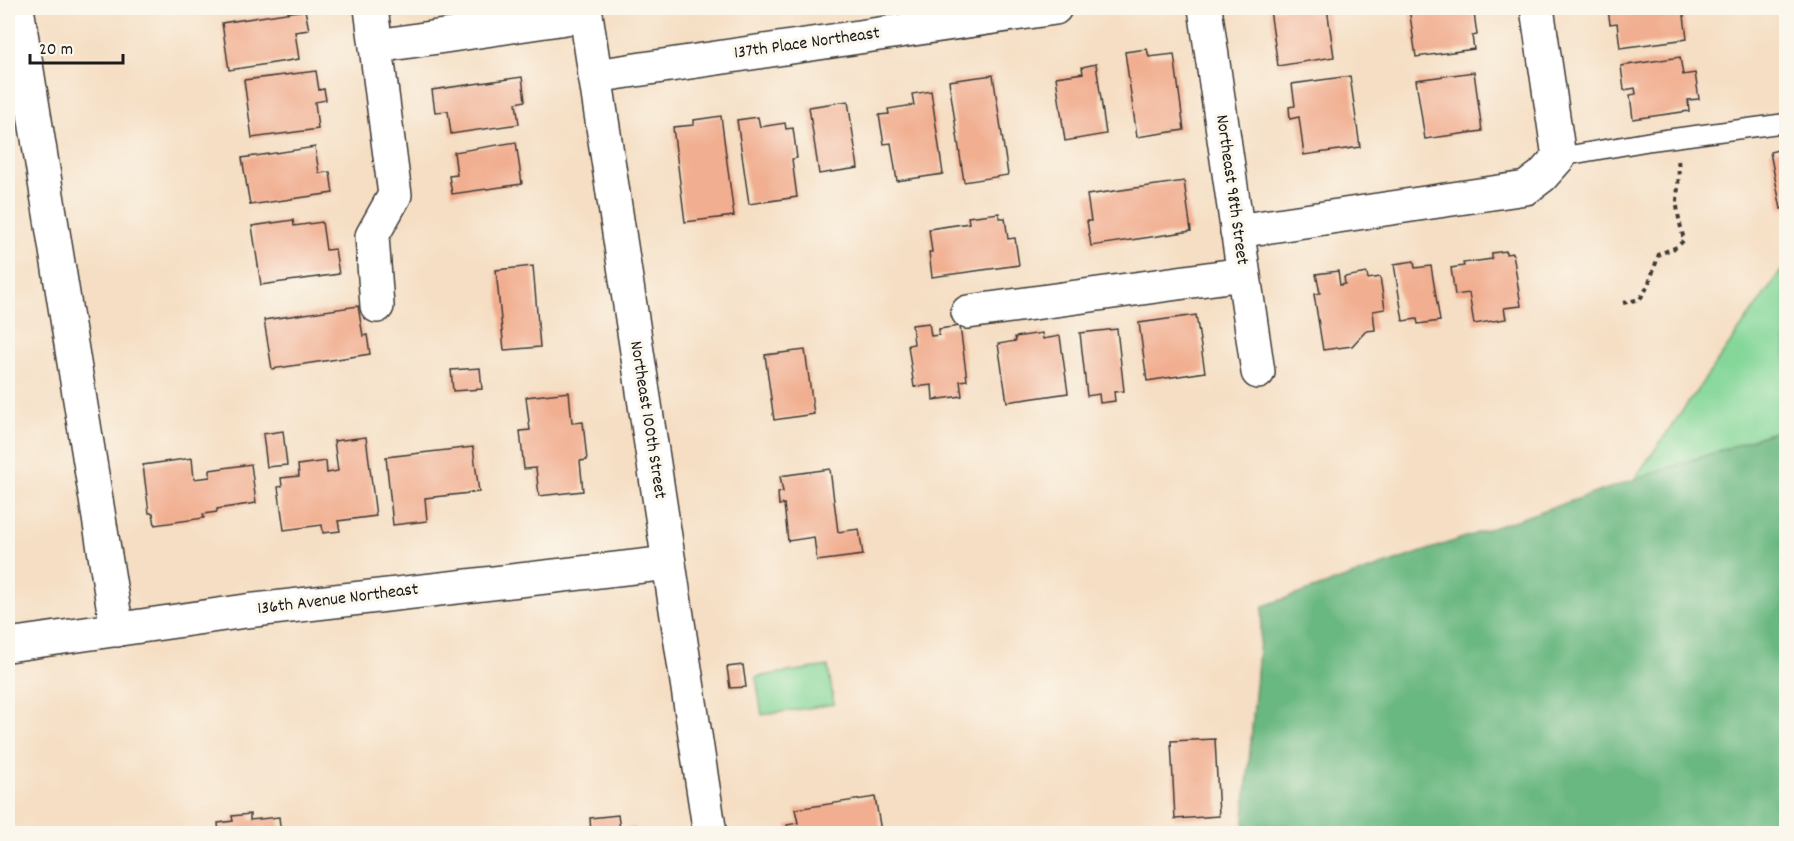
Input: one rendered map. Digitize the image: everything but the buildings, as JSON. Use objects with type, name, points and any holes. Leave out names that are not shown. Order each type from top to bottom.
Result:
[{"type":"street","points":[[17,8],[117,630]]},
{"type":"street","points":[[371,8],[395,195],[372,236],[377,306]]},
{"type":"street","name":"137th Place Northeast","points":[[595,76],[1055,8]]},
{"type":"street","name":"Northeast 98th Street","points":[[1205,8],[1257,372]]},
{"type":"street","points":[[1237,231],[1526,188],[1542,176],[1559,157],[1537,8]]},
{"type":"street","points":[[377,46],[585,11]]},
{"type":"street","name":"Northeast 100th Street","points":[[585,11],[710,834]]},
{"type":"street","points":[[968,312],[1243,274]]},
{"type":"street","name":"136th Avenue Northeast","points":[[8,645],[246,610],[669,563]]},
{"type":"lane","points":[[1559,157],[1786,123]]},
{"type":"path","points":[[1623,303],[1640,299],[1648,286],[1659,254],[1677,248],[1684,240],[1678,220],[1680,175],[1675,138]]},
{"type":"green space","points":[[1786,264],[1786,428],[1633,481]]},
{"type":"green space","points":[[1786,428],[1786,833],[1245,833],[1244,818],[1263,606]]},
{"type":"green space","points":[[828,666],[834,704],[762,715],[756,677]]}]
